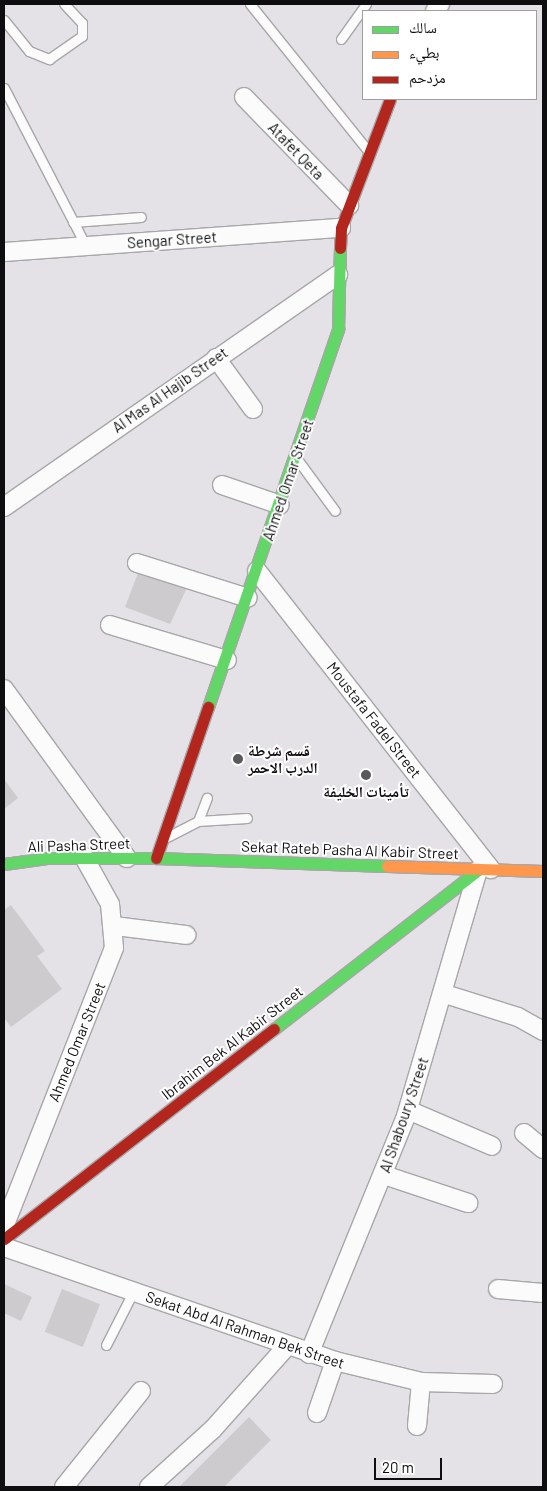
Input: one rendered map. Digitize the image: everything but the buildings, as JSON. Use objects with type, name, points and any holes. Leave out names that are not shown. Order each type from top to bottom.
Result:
[{"type":"street","name":"Atafet Qeta","points":[[244,97],[349,205]]},
{"type":"street","name":"Ahmed Omar Street","points":[[156,858],[258,571],[338,329],[338,275],[341,228],[368,152],[390,100]]},
{"type":"street","name":"Sengar Street","points":[[4,252],[341,228]]},
{"type":"street","name":"Al Mas Al Hajib Street","points":[[4,507],[338,275]]},
{"type":"street","points":[[216,358],[253,410]]},
{"type":"street","points":[[222,486],[280,504]]},
{"type":"street","points":[[137,563],[248,598]]},
{"type":"street","name":"Moustafa Fadel Street","points":[[258,571],[484,869]]},
{"type":"street","points":[[110,625],[227,660]]},
{"type":"street","points":[[4,689],[127,858]]},
{"type":"street","name":"Ahmed Omar Street","points":[[4,1227],[114,948],[115,926],[110,904],[84,857]]},
{"type":"street","name":"Ali Pasha Street","points":[[4,864],[84,857],[156,858]]},
{"type":"street","name":"Sekat Rateb Pasha Al Kabir Street","points":[[156,858],[543,871]]},
{"type":"street","name":"Al Shaboury Street","points":[[309,1354],[384,1175],[408,1110],[484,869]]},
{"type":"street","name":"Ibrahim Bek Al Kabir Street","points":[[4,1239],[484,869]]},
{"type":"street","points":[[115,926],[186,935]]},
{"type":"street","points":[[445,994],[518,1017],[543,1031]]},
{"type":"street","points":[[408,1110],[492,1146]]},
{"type":"street","points":[[524,1133],[543,1149]]},
{"type":"street","points":[[384,1175],[468,1203]]},
{"type":"street","name":"Sekat Abd Al Rahman Bek Street","points":[[4,1247],[309,1354],[420,1382],[493,1384]]},
{"type":"street","points":[[498,1289],[543,1293]]},
{"type":"street","points":[[149,1487],[214,1430],[287,1346]]},
{"type":"street","points":[[318,1413],[335,1361]]},
{"type":"street","points":[[417,1426],[420,1382]]},
{"type":"street","points":[[64,1487],[141,1390]]},
{"type":"lane","points":[[4,20],[29,51],[49,59],[82,36],[82,23],[64,4]]},
{"type":"lane","points":[[250,4],[368,152]]},
{"type":"lane","points":[[341,39],[362,10]]},
{"type":"lane","points":[[4,88],[86,246]]},
{"type":"lane","points":[[73,222],[141,217]]},
{"type":"lane","points":[[296,457],[335,512]]},
{"type":"lane","points":[[198,821],[206,798]]},
{"type":"lane","points":[[162,839],[198,821],[247,818]]},
{"type":"lane","points":[[106,1346],[133,1292]]},
{"type":"traffic: fast","points":[[208,707],[338,329],[340,248]]},
{"type":"traffic: fast","points":[[4,864],[47,858],[156,858],[387,866]]},
{"type":"traffic: fast","points":[[274,1029],[478,870]]},
{"type":"traffic: slow","points":[[387,866],[543,871]]},
{"type":"traffic: jam","points":[[340,248],[341,228],[390,100]]},
{"type":"traffic: jam","points":[[156,858],[208,707]]},
{"type":"traffic: jam","points":[[4,1239],[274,1029]]},
{"type":"place","name":"قسم شرطة الدرب الاحمر","points":[[238,759]]},
{"type":"place","name":"تأمينات الخليفة","points":[[366,775]]}]
